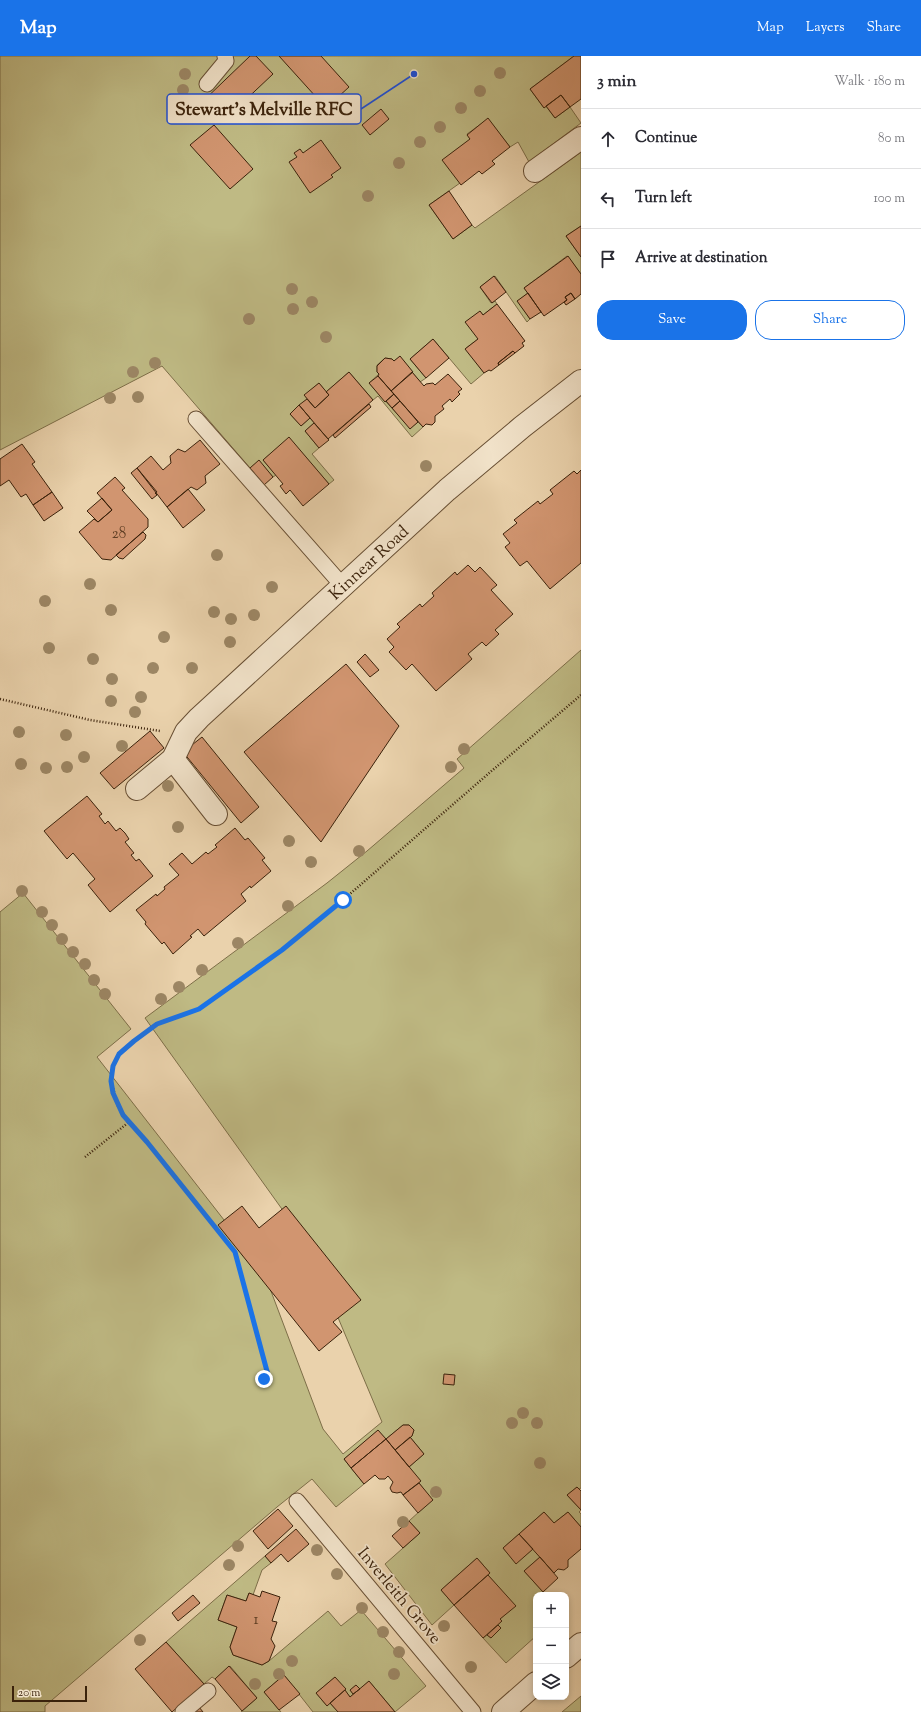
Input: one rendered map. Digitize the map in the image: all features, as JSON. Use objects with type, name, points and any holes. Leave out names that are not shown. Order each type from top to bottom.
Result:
[{"type":"street","points":[[535,171],[581,138]]},
{"type":"street","name":"Kinnear Road","points":[[137,789],[173,759],[186,732],[216,700],[488,454],[581,381]]},
{"type":"street","points":[[173,759],[216,814]]},
{"type":"street","points":[[569,1654],[581,1644]]},
{"type":"street","points":[[503,1712],[533,1686]]},
{"type":"lane","points":[[207,84],[226,61],[225,56]]},
{"type":"lane","points":[[196,419],[342,585]]},
{"type":"lane","name":"Inverleith Grove","points":[[297,1501],[473,1712]]},
{"type":"lane","points":[[183,1712],[208,1691]]},
{"type":"path","points":[[264,1379],[268,1375],[235,1252],[147,1142],[129,1122],[118,1106],[111,1081],[113,1066],[119,1054],[157,1024],[199,1009],[282,950],[343,900],[581,695]]},
{"type":"path","points":[[0,698],[90,720],[161,731],[186,732]]},
{"type":"path","points":[[85,1157],[129,1122]]},
{"type":"shaded area","points":[[0,56],[574,56],[530,89],[544,108],[546,106],[555,118],[570,107],[581,123],[529,162],[518,142],[510,147],[488,119],[467,134],[470,139],[460,183],[429,205],[453,239],[472,225],[475,228],[581,152],[581,226],[566,236],[581,257],[581,274],[567,256],[524,288],[528,293],[518,301],[530,319],[527,322],[495,276],[480,287],[491,303],[495,301],[497,304],[483,315],[480,311],[478,339],[466,348],[484,373],[471,384],[433,339],[410,359],[426,378],[420,382],[400,357],[394,361],[392,359],[385,358],[377,365],[377,372],[379,374],[369,383],[410,428],[418,422],[423,427],[412,437],[378,396],[373,400],[349,372],[326,392],[319,383],[305,395],[307,399],[290,414],[301,426],[310,418],[314,423],[305,431],[319,448],[312,454],[334,480],[329,484],[289,438],[263,460],[276,475],[273,477],[259,461],[250,468],[162,366],[0,450]]},
{"type":"shaded area","points":[[581,650],[581,1488],[579,1489],[577,1487],[567,1495],[581,1510],[579,1512],[581,1514],[581,1527],[568,1512],[554,1523],[544,1512],[503,1548],[516,1563],[533,1549],[540,1557],[524,1571],[543,1592],[533,1592],[533,1639],[506,1663],[483,1638],[487,1635],[491,1638],[501,1628],[498,1625],[502,1621],[500,1619],[515,1606],[488,1575],[490,1573],[477,1558],[441,1590],[454,1605],[432,1625],[385,1564],[420,1533],[409,1521],[432,1500],[409,1467],[424,1454],[410,1437],[412,1436],[414,1430],[409,1425],[403,1425],[386,1439],[378,1431],[344,1459],[364,1484],[336,1507],[312,1479],[277,1507],[45,1706],[45,1712],[0,1712],[0,912],[23,893],[131,1029],[97,1057],[263,1270],[323,1429],[343,1454],[382,1422],[307,1244],[145,1018],[327,883],[367,851],[464,768],[457,759]]},
{"type":"shaded area","points":[[265,1556],[271,1563],[262,1570],[253,1595],[249,1593],[246,1601],[227,1595],[218,1620],[237,1627],[230,1647],[233,1655],[262,1665],[269,1661],[328,1611],[341,1626],[361,1610],[426,1686],[395,1712],[369,1681],[360,1689],[356,1685],[350,1690],[353,1694],[350,1697],[335,1677],[316,1693],[327,1706],[330,1703],[338,1712],[313,1712],[284,1675],[264,1692],[281,1712],[241,1712],[257,1698],[230,1666],[215,1679],[212,1677],[204,1684],[166,1642]]},
{"type":"shaded area","points":[[581,1696],[581,1712],[562,1712]]},
{"type":"building","points":[[250,56],[256,56],[273,74],[220,124],[200,104]]},
{"type":"building","points":[[279,56],[321,56],[349,87],[326,108]]},
{"type":"building","points":[[574,56],[581,56],[581,99],[570,107],[561,95],[544,108],[530,89]]},
{"type":"building","points":[[561,95],[570,107],[555,118],[546,106]]},
{"type":"building","points":[[381,109],[389,119],[370,135],[362,125]]},
{"type":"building","points":[[488,118],[510,147],[492,161],[495,164],[482,174],[479,171],[461,185],[442,160],[470,139],[467,135]]},
{"type":"building","points":[[214,125],[253,169],[230,189],[190,145]]},
{"type":"building","points":[[321,140],[341,168],[331,175],[333,177],[310,193],[289,162],[297,157],[294,153],[300,149],[303,153]]},
{"type":"building","points":[[449,191],[472,225],[453,239],[429,205]]},
{"type":"building","points":[[581,226],[581,257],[566,236]]},
{"type":"building","points":[[568,256],[581,274],[581,294],[575,299],[571,293],[565,297],[567,300],[544,316],[524,288]]},
{"type":"building","points":[[494,276],[506,292],[492,303],[480,287]]},
{"type":"building","points":[[528,293],[541,312],[530,319],[517,301]]},
{"type":"building","points":[[571,293],[575,299],[566,305],[564,302],[567,300],[565,297]]},
{"type":"building","points":[[497,304],[525,341],[522,343],[524,346],[515,353],[513,351],[498,363],[499,365],[491,371],[489,370],[484,373],[465,349],[478,339],[465,322],[480,311],[483,315]]},
{"type":"building","points":[[433,339],[449,358],[426,378],[410,359]]},
{"type":"building","points":[[513,351],[515,353],[499,365],[498,363]]},
{"type":"building","points":[[400,356],[413,372],[391,391],[378,376],[377,366],[385,358],[392,359],[394,361]]},
{"type":"building","points":[[349,372],[373,400],[328,439],[299,405],[307,399],[315,408],[329,395],[326,392]]},
{"type":"building","points":[[412,372],[424,386],[426,384],[433,383],[435,385],[448,374],[462,389],[458,392],[460,394],[452,402],[450,399],[442,406],[444,409],[435,416],[435,422],[432,425],[426,424],[423,427],[391,391]]},
{"type":"building","points":[[378,376],[394,394],[385,402],[369,383]]},
{"type":"building","points":[[319,383],[329,395],[315,408],[304,395]]},
{"type":"building","points":[[394,394],[400,401],[392,408],[386,401]]},
{"type":"building","points":[[400,401],[418,422],[410,429],[392,408]]},
{"type":"building","points":[[369,404],[371,407],[335,438],[333,435]]},
{"type":"building","points":[[299,405],[310,418],[301,426],[290,414]]},
{"type":"building","points":[[314,423],[329,440],[319,448],[305,431]]},
{"type":"building","points":[[289,437],[329,484],[303,506],[290,490],[286,494],[280,486],[283,484],[263,460]]},
{"type":"building","points":[[200,440],[220,464],[205,476],[206,483],[197,490],[191,487],[167,507],[137,468],[151,456],[163,470],[171,463],[170,456],[178,449],[185,452]]},
{"type":"building","points":[[22,444],[35,462],[32,464],[52,492],[33,505],[26,494],[21,497],[9,480],[0,486],[0,459]]},
{"type":"building","points":[[259,460],[273,477],[264,485],[250,468]]},
{"type":"building","points":[[137,468],[157,492],[155,493],[157,495],[152,499],[131,473]]},
{"type":"building","points":[[581,470],[581,563],[550,589],[527,561],[520,566],[505,547],[510,543],[503,534],[517,523],[514,520],[538,501],[540,504],[553,494],[550,490],[574,471],[577,474]]},
{"type":"building","points":[[115,477],[125,488],[122,490],[148,519],[148,527],[111,560],[102,559],[79,532],[94,519],[98,522],[112,510],[97,493]]},
{"type":"building","points":[[188,489],[205,510],[183,528],[167,507]]},
{"type":"building","points":[[52,492],[63,508],[44,521],[33,505]]},
{"type":"building","points":[[102,498],[112,510],[98,522],[87,511]]},
{"type":"building","points":[[143,532],[146,535],[145,539],[123,559],[116,555]]},
{"type":"building","points":[[468,565],[475,572],[480,567],[497,585],[491,590],[513,614],[495,630],[499,634],[486,646],[482,642],[468,654],[472,659],[436,691],[412,664],[406,670],[389,652],[394,647],[387,639],[400,627],[397,624],[420,604],[422,607],[434,596],[432,593],[455,572],[457,575]]},
{"type":"building","points":[[365,654],[379,670],[370,677],[357,662]]},
{"type":"building","points":[[346,664],[399,726],[321,842],[244,752]]},
{"type":"building","points":[[150,731],[164,748],[114,789],[100,773]]},
{"type":"building","points":[[202,737],[259,807],[241,823],[183,752]]},
{"type":"building","points":[[87,796],[102,814],[99,816],[105,824],[108,821],[116,831],[120,828],[125,833],[129,839],[125,842],[134,853],[131,855],[136,861],[139,859],[153,876],[110,912],[88,885],[95,879],[73,853],[67,859],[44,831]]},
{"type":"building","points":[[235,828],[245,840],[248,838],[265,858],[262,860],[271,871],[251,888],[250,886],[241,894],[246,901],[204,936],[198,929],[190,936],[192,937],[173,954],[164,942],[162,944],[145,924],[146,922],[136,910],[156,894],[157,896],[165,889],[164,887],[179,875],[169,864],[182,853],[192,864],[206,852],[208,854],[217,847],[215,845]]},
{"type":"building","points":[[242,1206],[259,1228],[286,1206],[361,1300],[333,1322],[342,1332],[319,1351],[218,1225]]},
{"type":"building","points":[[444,1374],[455,1375],[454,1385],[443,1384]]},
{"type":"building","points":[[403,1425],[409,1425],[414,1430],[412,1436],[395,1450],[386,1439]]},
{"type":"building","points":[[378,1430],[386,1439],[351,1468],[344,1459]]},
{"type":"building","points":[[410,1437],[424,1454],[409,1467],[395,1450]]},
{"type":"building","points":[[386,1439],[421,1481],[403,1495],[401,1492],[392,1492],[390,1488],[393,1482],[388,1476],[385,1479],[379,1479],[375,1475],[364,1484],[351,1468]]},
{"type":"building","points":[[419,1483],[433,1500],[418,1513],[403,1495]]},
{"type":"building","points":[[577,1487],[581,1491],[581,1510],[567,1495]]},
{"type":"building","points":[[278,1509],[293,1526],[268,1549],[253,1531]]},
{"type":"building","points":[[544,1512],[554,1523],[568,1512],[581,1527],[581,1549],[568,1560],[568,1567],[564,1570],[558,1569],[554,1573],[519,1534]]},
{"type":"building","points":[[409,1521],[420,1533],[403,1548],[392,1536]]},
{"type":"building","points":[[296,1529],[309,1544],[288,1562],[281,1554],[271,1563],[265,1556]]},
{"type":"building","points":[[519,1534],[533,1549],[516,1564],[503,1548]]},
{"type":"building","points":[[540,1557],[558,1578],[543,1592],[524,1571]]},
{"type":"building","points":[[477,1558],[490,1573],[454,1605],[441,1590]]},
{"type":"building","points":[[488,1575],[516,1606],[500,1619],[502,1621],[483,1638],[454,1605]]},
{"type":"building","points":[[262,1591],[280,1597],[272,1621],[277,1622],[271,1639],[275,1646],[269,1661],[262,1665],[233,1655],[230,1647],[237,1627],[218,1620],[227,1595],[246,1601],[249,1593],[260,1597]]},
{"type":"building","points":[[193,1595],[200,1603],[178,1621],[172,1613]]},
{"type":"building","points":[[498,1625],[501,1628],[491,1638],[487,1635]]},
{"type":"building","points":[[166,1642],[204,1684],[172,1712],[135,1669]]},
{"type":"building","points":[[229,1666],[257,1698],[242,1711],[215,1679]]},
{"type":"building","points":[[284,1675],[300,1694],[279,1710],[264,1692]]},
{"type":"building","points":[[335,1677],[346,1689],[327,1706],[316,1693]]},
{"type":"building","points":[[369,1681],[395,1712],[338,1712],[330,1703],[345,1690],[350,1697]]},
{"type":"building","points":[[356,1685],[360,1689],[353,1694],[350,1690]]},
{"type":"building","points":[[199,1707],[203,1712],[193,1712]]},
{"type":"place","name":"Stewart's Melville RFC","points":[[414,74]]},
{"type":"route","points":[[264,1379],[268,1375],[235,1252],[147,1142],[123,1115],[113,1093],[111,1081],[113,1066],[119,1054],[157,1024],[199,1009],[282,950],[343,900]]}]
